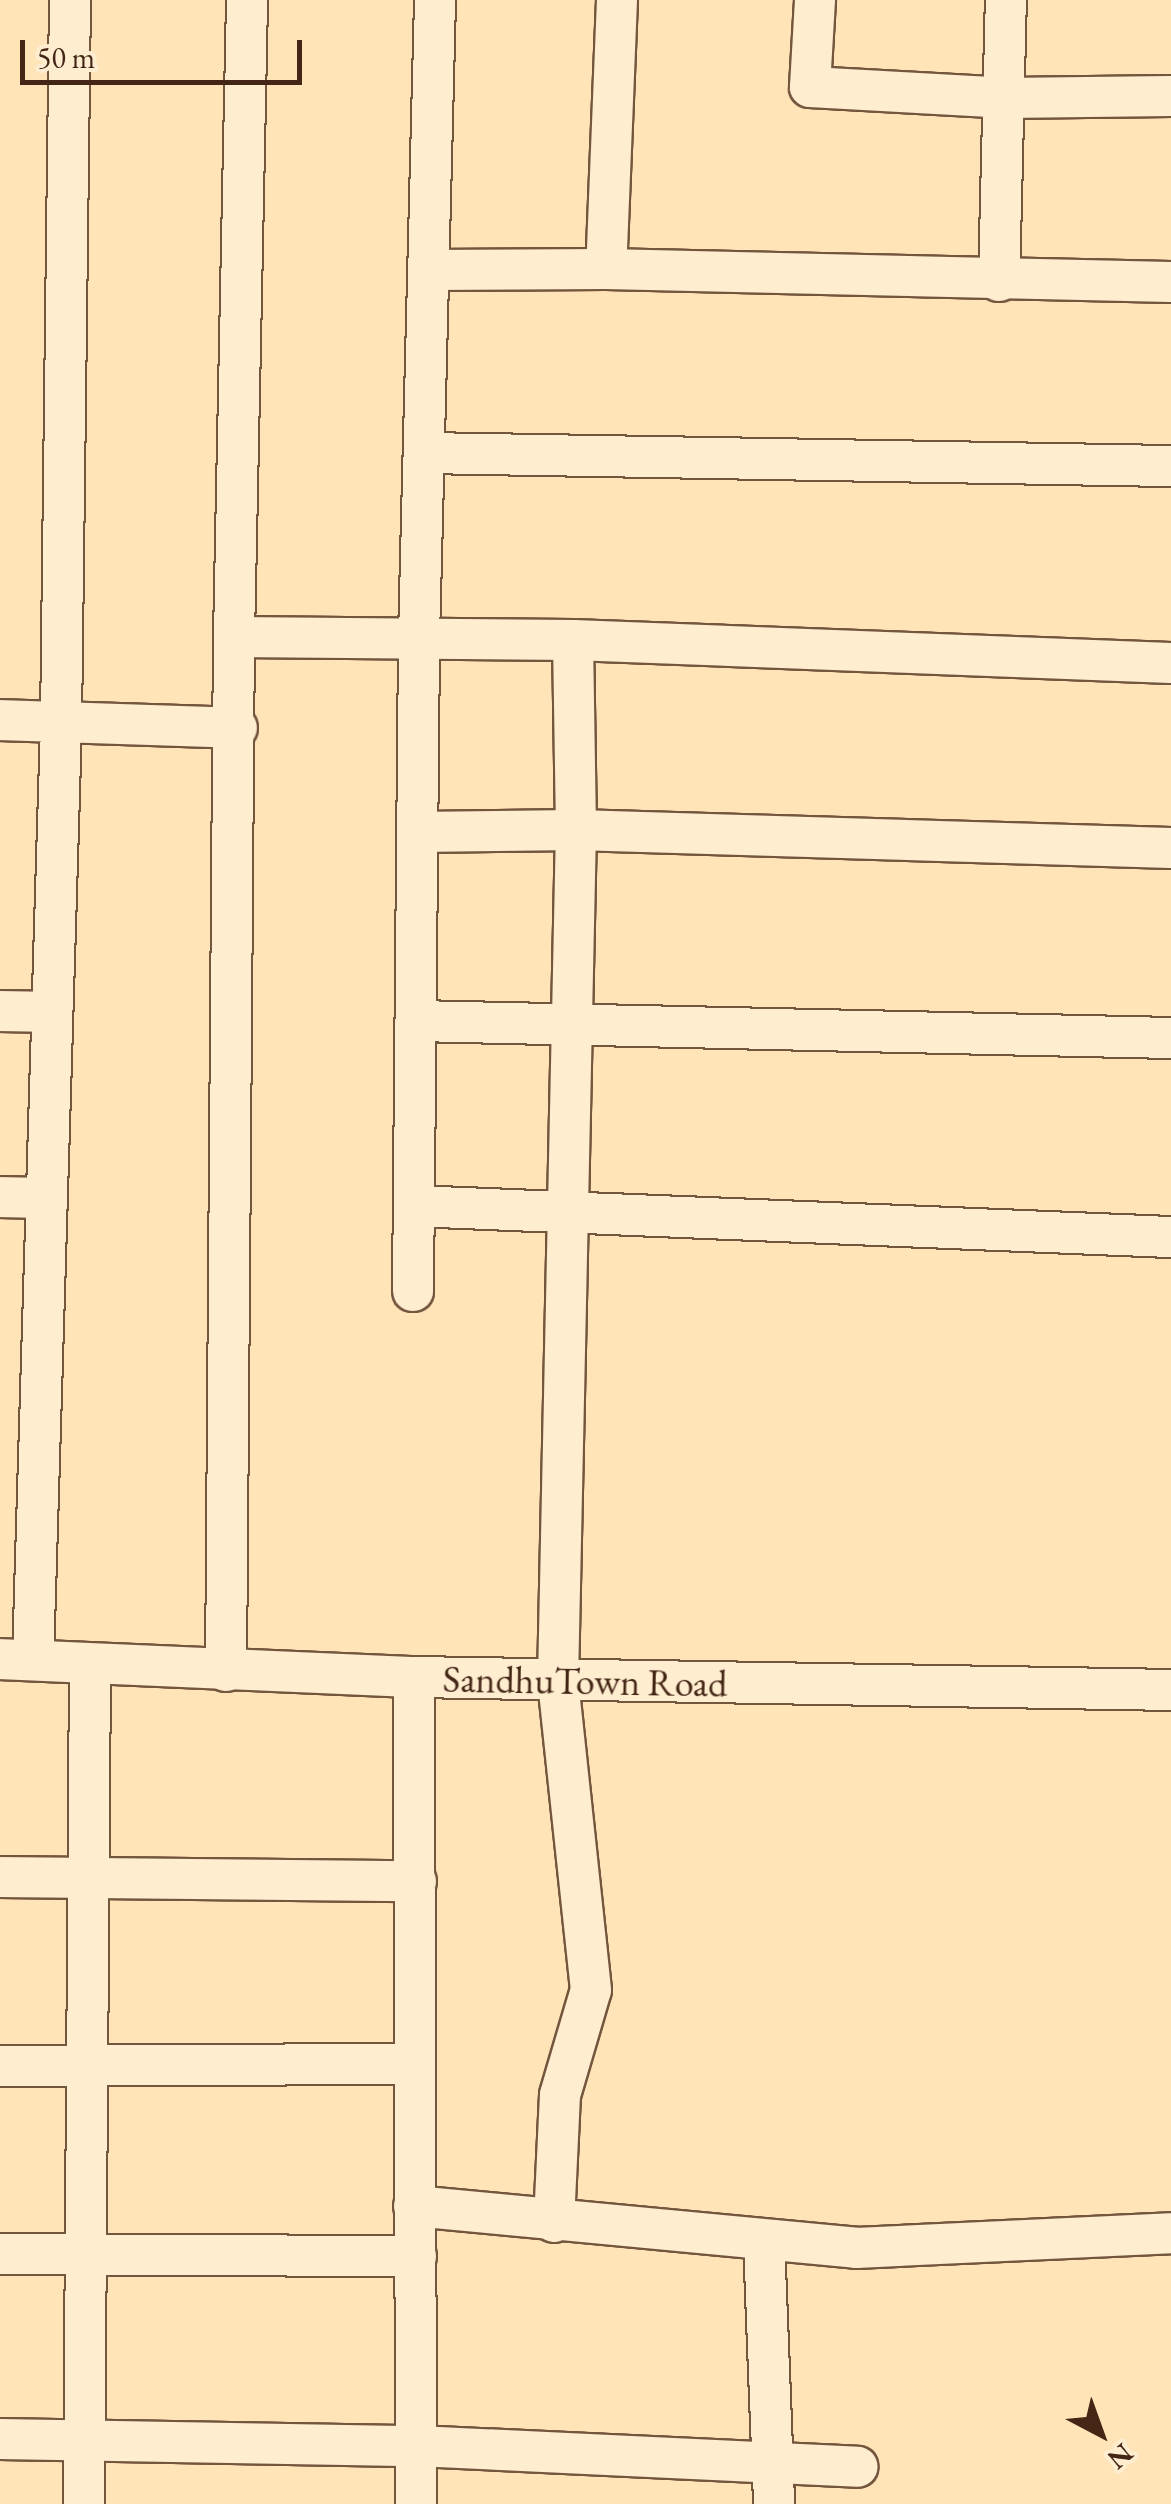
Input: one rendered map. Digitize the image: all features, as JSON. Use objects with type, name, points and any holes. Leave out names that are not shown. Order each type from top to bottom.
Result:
[{"type":"street","points":[[16,1659],[46,1198],[61,724],[70,0]]},
{"type":"street","points":[[226,1671],[237,728],[234,636],[247,0]]},
{"type":"street","points":[[414,1291],[418,636],[435,0]]},
{"type":"street","points":[[606,268],[618,0]]},
{"type":"street","points":[[815,0],[810,86],[1004,98],[1171,96]]},
{"type":"street","points":[[999,282],[1006,0]]},
{"type":"street","points":[[428,270],[606,268],[999,282],[1171,282]]},
{"type":"street","points":[[424,453],[1171,466]]},
{"type":"street","points":[[234,636],[574,640],[1171,662]]},
{"type":"street","points":[[554,2222],[560,2095],[591,1990],[558,1680],[576,830],[574,640]]},
{"type":"street","points":[[0,720],[237,728]]},
{"type":"street","points":[[417,832],[576,830],[1171,848]]},
{"type":"street","points":[[0,1011],[51,1012]]},
{"type":"street","points":[[416,1021],[1171,1038]]},
{"type":"street","points":[[0,1197],[46,1198]]},
{"type":"street","points":[[414,1206],[1171,1237]]},
{"type":"street","name":"SandhuTown Road","points":[[16,1659],[90,1667],[414,1678],[1171,1690]]},
{"type":"street","points":[[84,2504],[90,1667]]},
{"type":"street","points":[[414,1678],[416,2504]]},
{"type":"street","points":[[0,1878],[416,1881]]},
{"type":"street","points":[[0,2066],[414,2064]]},
{"type":"street","points":[[414,2206],[856,2248],[1171,2233]]},
{"type":"street","points":[[764,2241],[773,2485]]},
{"type":"street","points":[[0,2254],[416,2256]]},
{"type":"street","points":[[0,2439],[417,2446],[773,2485],[856,2467]]}]
